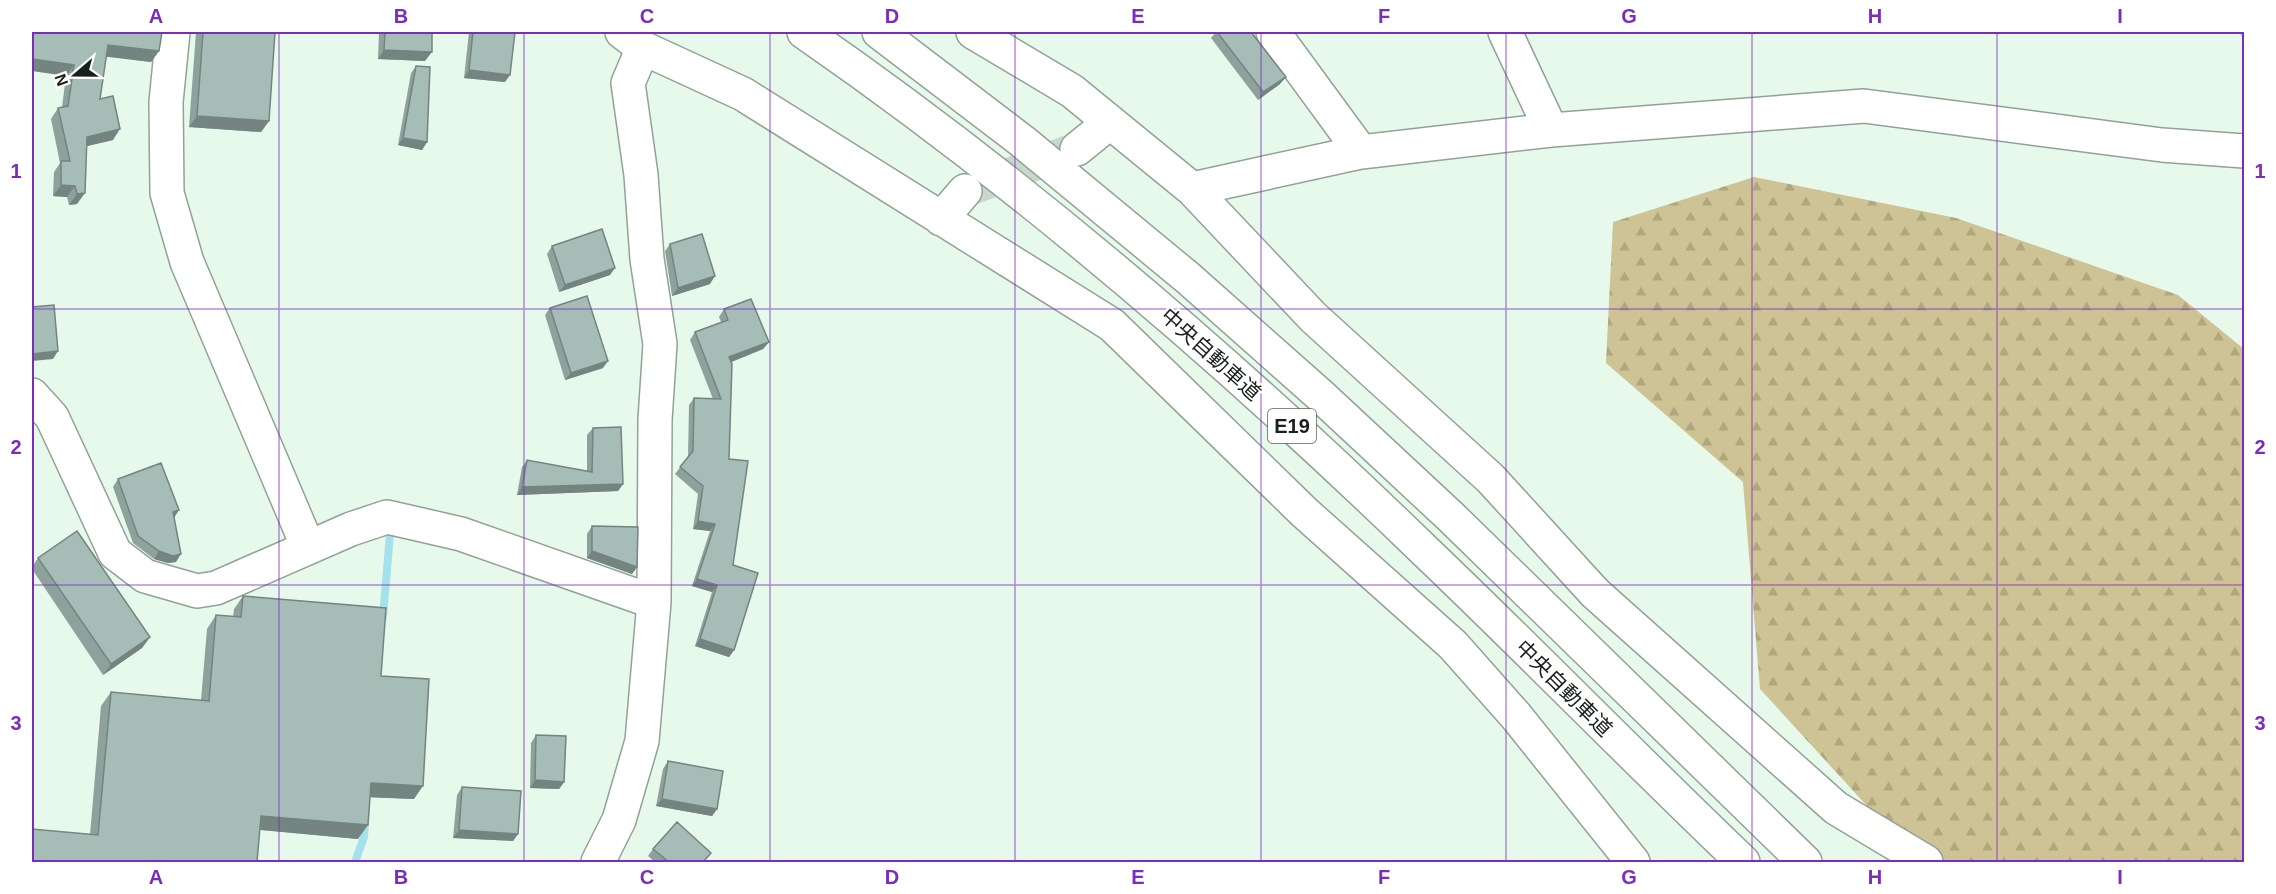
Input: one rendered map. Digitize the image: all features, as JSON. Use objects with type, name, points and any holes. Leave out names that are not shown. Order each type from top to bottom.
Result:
[{"type":"main road","points":[[173,32],[166,102],[167,193],[187,262],[308,548]]},
{"type":"main road","name":"中央自動車道","points":[[804,32],[855,66],[992,170],[1164,311],[1423,548],[1743,862]]},
{"type":"main road","name":"中央自動車道","points":[[879,32],[1022,141],[1188,278],[1320,395],[1451,516],[1805,862]]},
{"type":"main road","points":[[973,32],[1072,91],[1192,189],[1313,317],[1491,479],[1595,593],[1836,808],[1926,862]]},
{"type":"main road","points":[[1273,32],[1361,152]]},
{"type":"main road","points":[[1505,32],[1551,130]]},
{"type":"main road","points":[[598,862],[619,820],[642,741],[654,602],[655,420],[660,344],[647,259],[641,175],[628,83],[633,40],[743,94],[1112,325],[1304,512],[1454,645],[1516,716],[1633,862]]},
{"type":"main road","points":[[1192,189],[1361,152],[1551,130],[1864,105],[2162,145],[2244,151]]},
{"type":"main road","points":[[1077,149],[1110,123]]},
{"type":"main road","points":[[941,219],[965,191]]},
{"type":"main road","points":[[32,395],[52,417],[115,553],[145,576],[197,591],[216,588],[351,529],[387,517],[461,534],[654,602]]},
{"type":"green space","points":[[1754,177],[1956,218],[2178,295],[2244,349],[2244,862],[1955,862],[1911,854],[1760,689],[1743,482],[1606,363],[1613,222]]},
{"type":"building","points":[[32,32],[162,32],[159,51],[108,45],[100,99],[113,96],[120,129],[87,137],[85,193],[77,194],[75,186],[61,185],[61,161],[70,161],[58,108],[68,106],[74,65],[32,59]]},
{"type":"building","points":[[203,32],[275,32],[269,121],[197,116]]},
{"type":"building","points":[[385,32],[432,32],[432,52],[384,50]]},
{"type":"building","points":[[473,32],[515,32],[510,75],[469,70]]},
{"type":"building","points":[[1217,32],[1251,32],[1286,77],[1263,92]]},
{"type":"building","points":[[416,66],[430,67],[427,142],[403,138]]},
{"type":"building","points":[[602,229],[615,268],[565,285],[552,246]]},
{"type":"building","points":[[702,234],[715,276],[678,288],[670,244]]},
{"type":"building","points":[[587,296],[608,361],[571,373],[550,308]]},
{"type":"building","points":[[751,299],[769,342],[729,357],[732,364],[729,459],[748,461],[733,565],[758,573],[734,650],[700,639],[717,585],[697,579],[715,524],[698,521],[703,486],[680,467],[693,451],[694,398],[721,399],[695,332],[728,320],[724,309]]},
{"type":"building","points":[[54,305],[58,351],[32,354],[32,307]]},
{"type":"building","points":[[621,427],[623,484],[522,487],[527,460],[592,472],[593,428]]},
{"type":"building","points":[[161,463],[179,510],[173,512],[181,554],[173,556],[159,551],[138,536],[118,479]]},
{"type":"building","points":[[592,526],[638,527],[637,567],[592,551]]},
{"type":"building","points":[[77,531],[150,637],[111,664],[38,558]]},
{"type":"building","points":[[243,596],[386,608],[381,676],[429,679],[423,786],[371,783],[368,825],[261,816],[257,862],[32,862],[32,829],[98,835],[111,692],[209,701],[216,615],[241,617]]},
{"type":"building","points":[[536,735],[566,736],[564,782],[535,780]]},
{"type":"building","points":[[668,761],[723,771],[717,809],[662,799]]},
{"type":"building","points":[[462,787],[521,791],[518,834],[459,830]]},
{"type":"building","points":[[677,822],[711,853],[703,862],[669,862],[653,849]]},
{"type":"waterway","points":[[383,617],[390,534]]},
{"type":"waterway","points":[[355,862],[364,837],[365,821]]},
{"type":"tunnel","points":[[965,191],[1070,151]]}]
